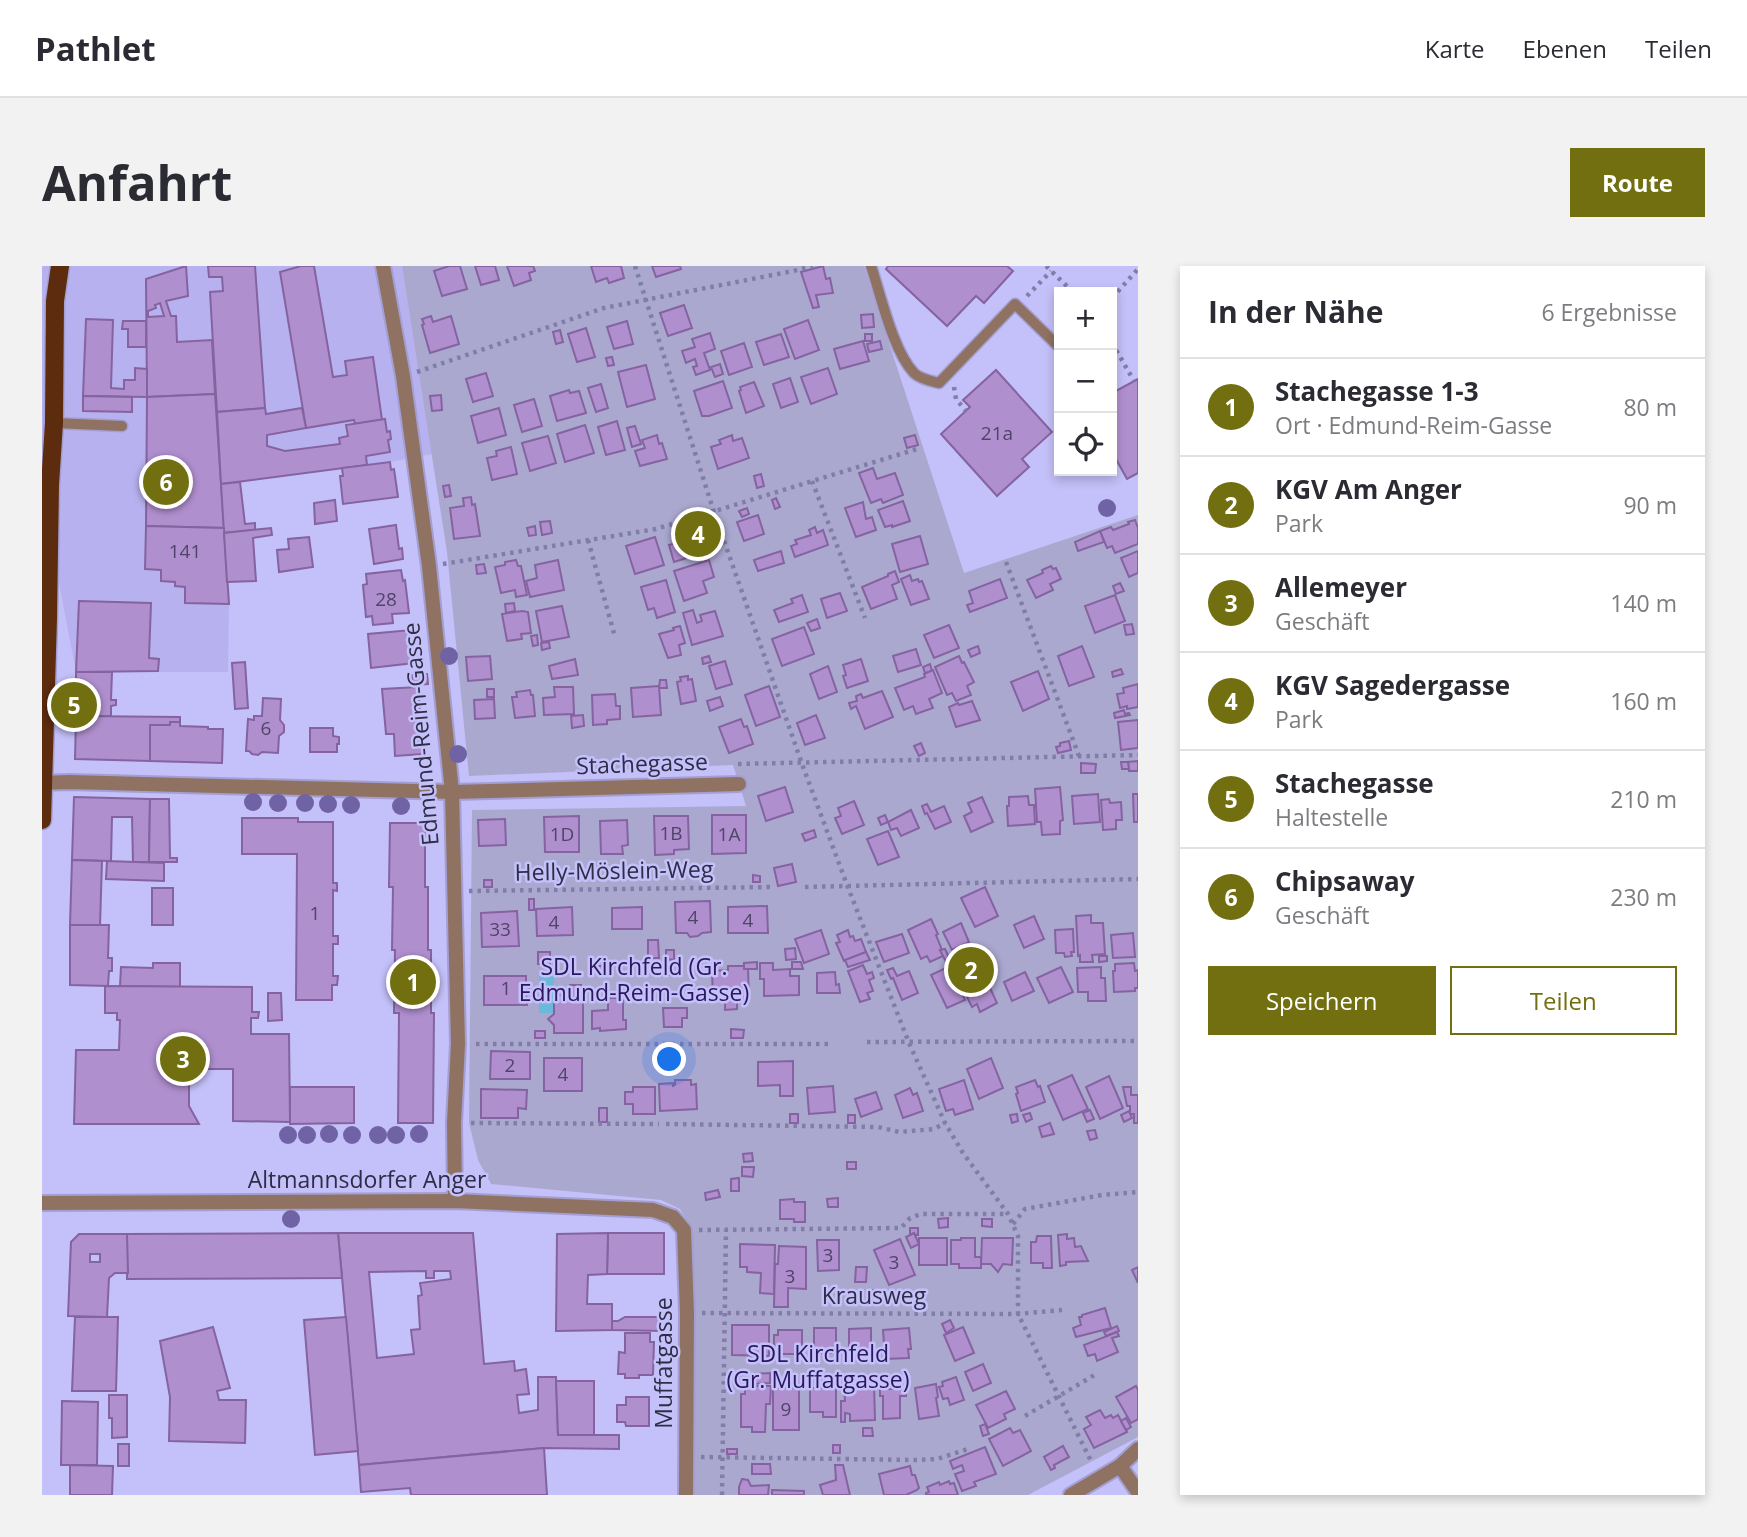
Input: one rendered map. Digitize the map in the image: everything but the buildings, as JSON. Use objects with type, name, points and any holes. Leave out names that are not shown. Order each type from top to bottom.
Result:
[{"type":"main road","points":[[42,820],[55,301],[60,266]]},
{"type":"street","name":"Edmund-Reim-Gasse","points":[[383,266],[403,376],[429,566],[452,792],[458,1044],[454,1123],[455,1201]]},
{"type":"street","name":"Stachegasse","points":[[43,783],[452,792],[739,784]]},
{"type":"street","name":"Altmannsdorfer Anger","points":[[42,1203],[455,1201],[653,1210],[673,1217],[684,1230]]},
{"type":"street","name":"Muffatgasse","points":[[684,1230],[687,1313],[686,1495]]},
{"type":"street","points":[[1071,1495],[1120,1466],[1138,1449]]},
{"type":"street","points":[[1120,1466],[1138,1492]]},
{"type":"lane","points":[[871,266],[897,346],[915,374],[925,379],[940,383],[1014,304],[1054,342]]},
{"type":"lane","points":[[54,423],[122,426]]},
{"type":"path","points":[[635,266],[714,512],[847,885],[909,1043],[945,1123],[1013,1224],[1018,1236],[1018,1314],[1100,1479]]},
{"type":"path","points":[[403,376],[604,308],[813,266]]},
{"type":"path","points":[[1046,266],[1068,287]]},
{"type":"path","points":[[1117,292],[1138,269]]},
{"type":"path","points":[[1116,350],[1134,381]]},
{"type":"path","points":[[429,566],[656,529],[917,449]]},
{"type":"path","points":[[812,481],[865,618]]},
{"type":"path","points":[[588,540],[615,637]]},
{"type":"path","points":[[1006,562],[1079,756]]},
{"type":"path","points":[[739,784],[733,765],[1138,755]]},
{"type":"path","points":[[805,887],[1138,879]]},
{"type":"path","name":"Helly-Möslein-Weg","points":[[455,891],[773,887]]},
{"type":"path","points":[[867,1042],[1138,1041]]},
{"type":"path","points":[[458,1044],[828,1044]]},
{"type":"path","points":[[454,1123],[659,1124]]},
{"type":"path","points":[[666,1124],[878,1127],[899,1132],[934,1129],[945,1123]]},
{"type":"path","points":[[1013,1224],[1025,1209],[1102,1195],[1138,1192]]},
{"type":"path","points":[[684,1230],[901,1228],[910,1218],[921,1214],[1008,1214]]},
{"type":"path","points":[[723,1495],[726,1230]]},
{"type":"path","name":"Krausweg","points":[[687,1313],[1018,1314],[1062,1310]]},
{"type":"path","points":[[1025,1416],[1098,1373]]},
{"type":"path","points":[[687,1457],[916,1460],[937,1459],[968,1449]]},
{"type":"shaded area","points":[[42,266],[402,266],[432,454],[221,484],[229,604],[228,672],[76,672],[42,495]]},
{"type":"green space","points":[[402,266],[864,266],[964,573],[1138,515],[1138,1437],[1028,1495],[691,1495],[691,1228],[680,1209],[661,1200],[491,1184],[478,1160],[469,1123],[472,810],[746,806],[733,765],[469,776],[447,552]]},
{"type":"water","points":[[539,976],[554,976],[553,1013],[539,1013]]},
{"type":"place","name":"Chipsaway","points":[[166,482]]},
{"type":"place","name":"KGV Sagedergasse","points":[[698,534]]},
{"type":"place","name":"Stachegasse","points":[[74,705]]},
{"type":"place","name":"KGV Am Anger","points":[[971,970]]},
{"type":"place","name":"Stachegasse 1-3","points":[[413,982]]},
{"type":"place","name":"Allemeyer","points":[[183,1059]]},
{"type":"park label","name":"SDL Kirchfeld (Gr. Edmund-Reim-Gasse)","points":[[634,980]]},
{"type":"park label","name":"SDL Kirchfeld (Gr. Muffatgasse)","points":[[818,1367]]}]
